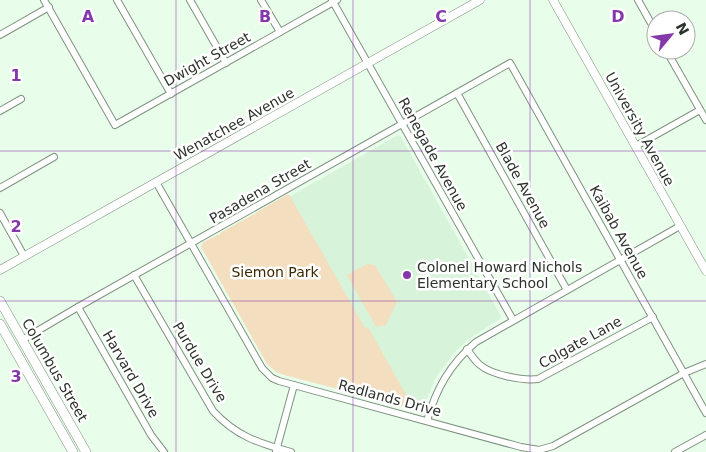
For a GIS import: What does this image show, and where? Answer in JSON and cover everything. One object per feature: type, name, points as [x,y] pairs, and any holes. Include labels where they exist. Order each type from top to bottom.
[{"type":"main road","name":"Columbus Street","points":[[0,301],[86,452]]},
{"type":"main road","name":"Columbus Street","points":[[0,324],[73,452]]},
{"type":"street","points":[[0,35],[48,7],[44,0]]},
{"type":"street","points":[[117,0],[171,94]]},
{"type":"street","points":[[190,0],[226,63]]},
{"type":"street","points":[[261,0],[280,32]]},
{"type":"street","name":"Wenatchee Avenue","points":[[0,270],[480,0]]},
{"type":"street","name":"University Avenue","points":[[553,0],[706,271]]},
{"type":"street","points":[[638,0],[646,14]]},
{"type":"street","name":"Dwight Street","points":[[48,7],[115,125],[334,1]]},
{"type":"street","name":"Renegade Avenue","points":[[334,1],[513,320]]},
{"type":"street","points":[[672,60],[706,120]]},
{"type":"street","name":"Pasadena Street","points":[[22,340],[510,64]]},
{"type":"street","name":"Kaibab Avenue","points":[[510,64],[706,413]]},
{"type":"street","name":"Blade Avenue","points":[[457,94],[568,290]]},
{"type":"street","points":[[0,111],[21,100]]},
{"type":"street","points":[[636,146],[700,110]]},
{"type":"street","points":[[0,188],[54,157]]},
{"type":"street","name":"Redlands Drive","points":[[156,182],[262,368],[272,378],[521,449],[539,450],[553,446],[684,373],[706,364]]},
{"type":"street","points":[[0,214],[24,256]]},
{"type":"street","points":[[427,421],[431,404],[441,382],[454,363],[467,349],[487,334],[680,226]]},
{"type":"street","name":"Purdue Drive","points":[[134,276],[213,411],[241,435],[276,450],[291,452]]},
{"type":"street","name":"Harvard Drive","points":[[78,307],[151,434],[164,452]]},
{"type":"street","name":"Colgate Lane","points":[[467,349],[475,361],[488,370],[523,380],[538,379],[652,317]]},
{"type":"street","points":[[276,450],[294,385]]},
{"type":"street","points":[[675,452],[706,435]]},
{"type":"shaded area","name":"Colonel Howard Nichols Elementary School","points":[[398,135],[401,137],[501,316],[500,319],[470,338],[453,354],[435,379],[423,409],[418,411],[411,410],[204,245]]},
{"type":"green space","name":"Siemon Park","points":[[288,194],[365,328],[368,327],[414,409],[284,375],[276,372],[267,364],[201,247],[202,243],[219,234],[220,236],[220,233],[254,214],[256,215],[255,213]]},
{"type":"green space","points":[[367,264],[375,265],[397,302],[386,325],[376,327],[347,275]]},
{"type":"place","name":"Colonel Howard Nichols Elementary School","points":[[407,275]]}]
